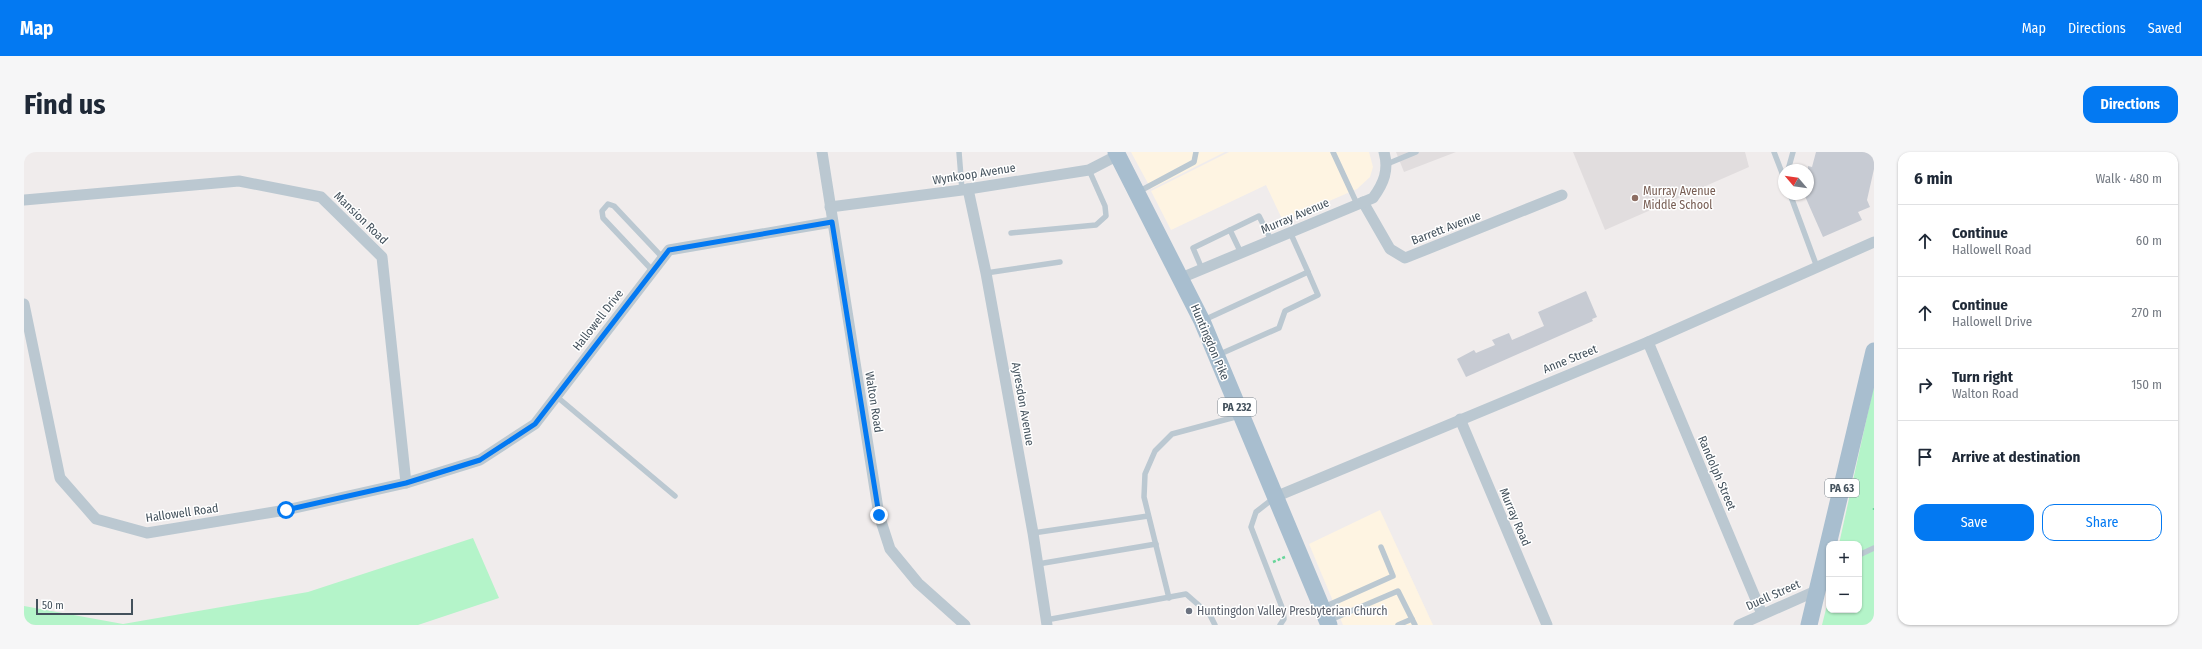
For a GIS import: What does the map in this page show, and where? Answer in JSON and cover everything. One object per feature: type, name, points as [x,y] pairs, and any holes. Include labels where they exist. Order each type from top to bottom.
[{"type":"main road","name":"Huntingdon Pike","points":[[1120,153],[1202,321],[1274,497],[1326,618]]},
{"type":"main road","name":"PA 63","points":[[1832,541],[1874,351]]},
{"type":"main road","name":"PA 63","points":[[1809,625],[1818,590],[1826,569]]},
{"type":"street","name":"Walton Road","points":[[822,152],[879,515],[890,549],[918,583],[965,625]]},
{"type":"street","name":"Murray Avenue","points":[[1181,278],[1373,198],[1383,184],[1387,164],[1384,152]]},
{"type":"street","name":"Wynkoop Avenue","points":[[830,207],[965,189],[1089,170],[1120,153]]},
{"type":"street","name":"Mansion Road","points":[[24,200],[239,181],[321,197],[382,257],[406,483]]},
{"type":"street","name":"Ayresdon Avenue","points":[[965,189],[986,273],[1033,532],[1046,622]]},
{"type":"street","name":"Barrett Avenue","points":[[1360,203],[1390,249],[1405,258],[1562,196]]},
{"type":"street","name":"Hallowell Drive","points":[[406,483],[480,460],[535,424],[669,250],[832,222]]},
{"type":"street","name":"Anne Street","points":[[1274,497],[1648,342],[1874,242]]},
{"type":"street","name":"Hallowell Road","points":[[24,304],[60,478],[96,518],[147,533],[286,510],[406,483]]},
{"type":"street","name":"Randolph Street","points":[[1648,342],[1762,614]]},
{"type":"street","name":"Murray Road","points":[[1460,419],[1547,625]]},
{"type":"street","name":"Duell Street","points":[[1739,625],[1818,590]]},
{"type":"lane","points":[[959,152],[965,189]]},
{"type":"lane","points":[[1138,192],[1194,162],[1196,152]]},
{"type":"lane","points":[[1333,152],[1360,203]]},
{"type":"lane","points":[[1387,164],[1416,152]]},
{"type":"lane","points":[[1774,152],[1779,164]]},
{"type":"lane","points":[[1790,164],[1793,152]]},
{"type":"lane","points":[[1011,233],[1096,225],[1106,216],[1106,206],[1089,170]]},
{"type":"lane","points":[[1792,200],[1817,267]]},
{"type":"lane","points":[[653,271],[603,218],[602,211],[608,204],[614,206],[663,258]]},
{"type":"lane","points":[[1202,269],[1194,248],[1259,216],[1270,240]]},
{"type":"lane","points":[[1230,230],[1241,252]]},
{"type":"lane","points":[[1216,356],[1279,328],[1285,311],[1318,295],[1290,232]]},
{"type":"lane","points":[[986,273],[1060,262]]},
{"type":"lane","points":[[1202,321],[1308,272]]},
{"type":"lane","points":[[556,396],[675,496]]},
{"type":"lane","points":[[1169,598],[1144,498],[1145,474],[1155,451],[1172,434],[1241,415]]},
{"type":"lane","points":[[1274,497],[1256,512],[1251,527],[1283,610],[1284,620],[1280,625]]},
{"type":"lane","points":[[1033,532],[1148,516]]},
{"type":"lane","points":[[1038,564],[1156,544]]},
{"type":"lane","points":[[1326,618],[1393,576],[1381,547]]},
{"type":"lane","points":[[1862,554],[1874,548]]},
{"type":"lane","points":[[1326,618],[1398,591],[1415,625]]},
{"type":"lane","points":[[1046,622],[1186,594],[1210,615],[1215,625]]},
{"type":"lane","points":[[1398,625],[1412,619]]},
{"type":"shaded area","points":[[1131,152],[1225,152],[1151,189]]},
{"type":"shaded area","points":[[1229,152],[1369,152],[1373,167],[1370,177],[1357,189],[1283,221],[1266,185],[1171,230],[1151,191]]},
{"type":"shaded area","points":[[1396,152],[1456,152],[1404,172]]},
{"type":"shaded area","name":"Murray Avenue Middle School","points":[[1573,152],[1745,152],[1749,167],[1605,230]]},
{"type":"shaded area","points":[[1380,510],[1433,625],[1343,625],[1309,544]]},
{"type":"green space","points":[[1874,385],[1874,625],[1822,625],[1826,609],[1826,613],[1862,613],[1862,541],[1840,541]]},
{"type":"green space","points":[[473,538],[499,598],[418,625],[24,625],[24,606],[123,624],[308,592]]},
{"type":"building","points":[[1816,152],[1874,152],[1874,169],[1867,200],[1870,207],[1858,212],[1862,220],[1823,237],[1807,200],[1814,200],[1813,164]]},
{"type":"building","points":[[1586,291],[1597,317],[1592,319],[1593,321],[1466,377],[1457,359],[1474,350],[1476,353],[1495,345],[1492,340],[1509,333],[1512,340],[1544,326],[1538,312]]},
{"type":"place","name":"Murray Avenue Middle School","points":[[1635,198]]},
{"type":"place","name":"Huntingdon Valley Presbyterian Church","points":[[1189,611]]},
{"type":"route","points":[[286,510],[406,483],[480,460],[535,424],[669,250],[832,222],[879,515]]}]
